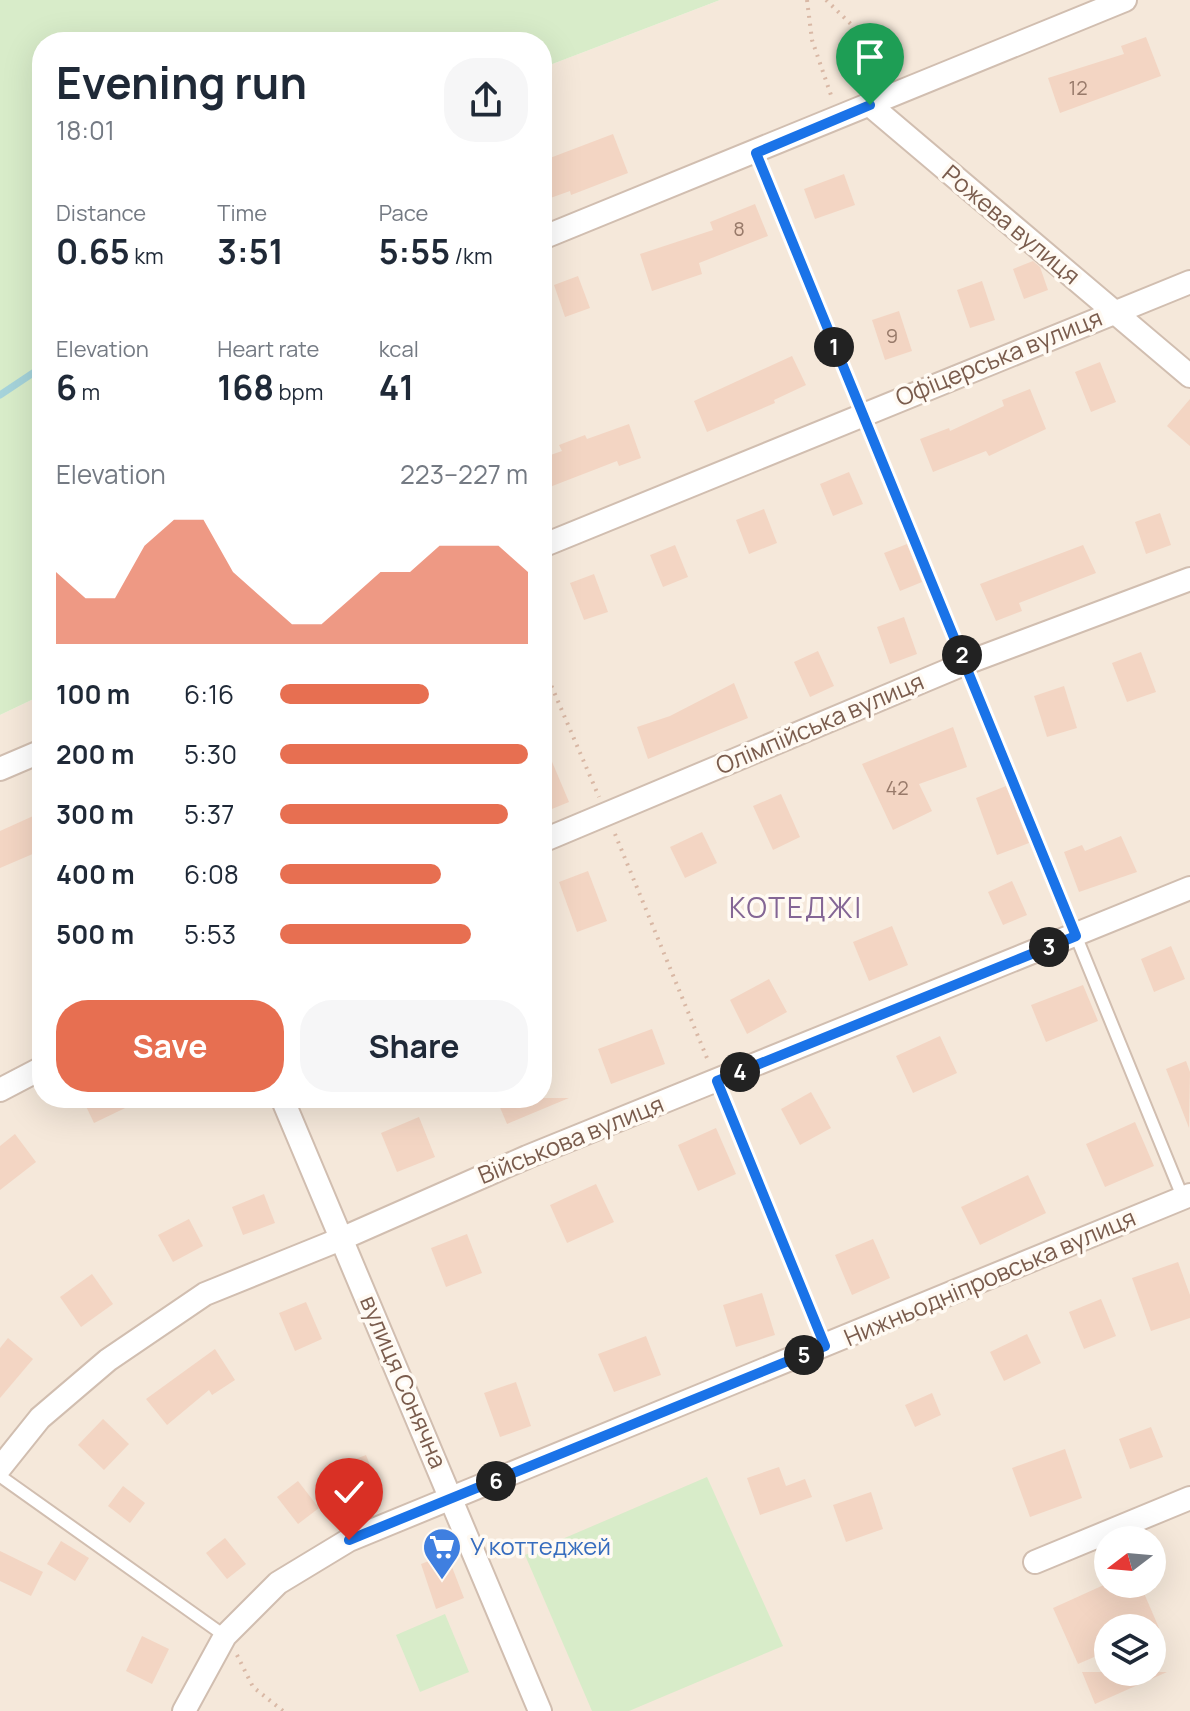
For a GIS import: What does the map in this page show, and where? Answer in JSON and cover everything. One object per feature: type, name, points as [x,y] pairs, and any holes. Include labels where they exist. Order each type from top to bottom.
[{"type":"street","points":[[552,234],[1125,0]]},
{"type":"street","name":"Рожева вулиця","points":[[870,105],[1190,376]]},
{"type":"street","name":"Офіцерська вулиця","points":[[552,542],[861,413],[1190,282]]},
{"type":"street","name":"Олімпійська вулиця","points":[[552,837],[966,663],[1190,579]]},
{"type":"street","points":[[0,769],[32,755]]},
{"type":"street","name":"Військова вулиця","points":[[0,1468],[40,1418],[108,1360],[205,1294],[341,1239],[527,1157],[1190,888]]},
{"type":"street","points":[[0,1090],[32,1073]]},
{"type":"street","name":"вулиця Сонячна","points":[[286,1108],[540,1711]]},
{"type":"street","name":"Нижньодніпровська вулиця","points":[[184,1711],[225,1636],[278,1583],[349,1540],[1186,1196]]},
{"type":"street","points":[[1035,1562],[1190,1498]]},
{"type":"lane","points":[[756,153],[1076,936],[1186,1196]]},
{"type":"lane","points":[[0,1476],[225,1636]]},
{"type":"path","points":[[807,0],[812,40],[837,118]]},
{"type":"path","points":[[826,0],[856,29],[870,105]]},
{"type":"path","points":[[552,687],[825,1346]]},
{"type":"path","points":[[225,1636],[253,1687],[283,1711]]},
{"type":"shaded area","points":[[720,0],[1190,0],[1190,1711],[0,1711],[0,715],[32,700],[32,1108],[552,1108],[552,64]]},
{"type":"green space","points":[[0,0],[720,0],[552,64],[552,32],[32,32],[32,700],[0,715]]},
{"type":"green space","points":[[707,1477],[783,1646],[629,1711],[592,1711],[525,1555]]},
{"type":"green space","points":[[445,1614],[469,1672],[420,1692],[396,1635]]},
{"type":"building","points":[[1146,37],[1161,76],[1060,113],[1048,78],[1124,54],[1121,46]]},
{"type":"building","points":[[613,134],[628,173],[571,195],[570,191],[552,197],[552,157]]},
{"type":"building","points":[[844,174],[855,205],[815,219],[804,189]]},
{"type":"building","points":[[755,204],[768,236],[699,263],[702,274],[652,291],[640,254],[713,230],[710,222]]},
{"type":"building","points":[[1033,261],[1040,267],[1048,290],[1024,299],[1013,269]]},
{"type":"building","points":[[578,276],[590,308],[565,317],[554,285]]},
{"type":"building","points":[[982,281],[995,320],[970,328],[957,290]]},
{"type":"building","points":[[899,311],[912,351],[885,360],[872,320]]},
{"type":"building","points":[[792,356],[806,385],[774,400],[775,403],[707,432],[694,401]]},
{"type":"building","points":[[1100,362],[1116,402],[1091,412],[1075,372]]},
{"type":"building","points":[[1030,389],[1046,429],[989,456],[986,451],[933,472],[920,439],[949,428],[950,431],[1004,406],[1002,400]]},
{"type":"building","points":[[1190,399],[1190,446],[1167,426]]},
{"type":"building","points":[[629,424],[641,458],[619,466],[617,461],[552,486],[552,454],[562,451],[559,445],[585,435],[587,439]]},
{"type":"building","points":[[849,472],[863,504],[833,516],[820,484]]},
{"type":"building","points":[[764,509],[777,543],[749,554],[736,520]]},
{"type":"building","points":[[1160,513],[1171,545],[1146,554],[1135,522]]},
{"type":"building","points":[[907,544],[922,582],[900,591],[884,553]]},
{"type":"building","points":[[675,545],[688,577],[663,587],[650,555]]},
{"type":"building","points":[[1083,545],[1096,573],[1019,603],[1022,611],[996,621],[980,584]]},
{"type":"building","points":[[594,574],[608,612],[584,620],[570,583]]},
{"type":"building","points":[[904,617],[917,654],[890,664],[877,627]]},
{"type":"building","points":[[818,651],[834,686],[810,697],[794,662]]},
{"type":"building","points":[[1141,652],[1156,692],[1127,702],[1112,663]]},
{"type":"building","points":[[734,683],[748,718],[648,759],[637,727],[670,716]]},
{"type":"building","points":[[1064,686],[1077,728],[1047,737],[1034,696]]},
{"type":"building","points":[[953,727],[967,767],[919,784],[932,811],[893,830],[862,764]]},
{"type":"building","points":[[552,762],[569,802],[552,809]]},
{"type":"building","points":[[1006,786],[1029,843],[997,855],[976,798]]},
{"type":"building","points":[[781,794],[800,837],[773,850],[753,806]]},
{"type":"building","points":[[32,817],[32,854],[0,868],[0,831]]},
{"type":"building","points":[[702,832],[717,863],[685,878],[670,847]]},
{"type":"building","points":[[1121,836],[1137,872],[1079,892],[1064,852],[1082,845],[1085,851]]},
{"type":"building","points":[[588,871],[607,921],[577,932],[559,882]]},
{"type":"building","points":[[1012,881],[1027,915],[1003,925],[988,892]]},
{"type":"building","points":[[892,926],[908,965],[869,981],[853,942]]},
{"type":"building","points":[[1171,946],[1185,979],[1154,992],[1141,959]]},
{"type":"building","points":[[769,979],[787,1012],[747,1034],[730,1000]]},
{"type":"building","points":[[1083,985],[1098,1021],[1046,1042],[1031,1005]]},
{"type":"building","points":[[652,1029],[665,1064],[611,1084],[598,1049]]},
{"type":"building","points":[[940,1036],[957,1073],[913,1093],[896,1056]]},
{"type":"building","points":[[1186,1061],[1190,1072],[1189,1128],[1166,1069]]},
{"type":"building","points":[[811,1092],[831,1128],[800,1145],[781,1109]]},
{"type":"building","points":[[552,1098],[569,1098],[552,1105]]},
{"type":"building","points":[[87,1108],[125,1108],[94,1123]]},
{"type":"building","points":[[500,1108],[545,1108],[507,1124]]},
{"type":"building","points":[[419,1117],[435,1157],[397,1172],[381,1133]]},
{"type":"building","points":[[1135,1122],[1154,1166],[1105,1187],[1086,1144]]},
{"type":"building","points":[[716,1128],[736,1174],[698,1191],[678,1145]]},
{"type":"building","points":[[15,1134],[36,1162],[0,1190],[0,1146]]},
{"type":"building","points":[[1028,1175],[1046,1213],[980,1245],[961,1207]]},
{"type":"building","points":[[596,1184],[614,1222],[567,1243],[550,1205]]},
{"type":"building","points":[[264,1194],[275,1223],[243,1235],[232,1207]]},
{"type":"building","points":[[189,1219],[203,1246],[173,1262],[158,1235]]},
{"type":"building","points":[[467,1234],[482,1273],[446,1287],[431,1248]]},
{"type":"building","points":[[873,1239],[890,1278],[852,1295],[835,1255]]},
{"type":"building","points":[[1178,1262],[1190,1295],[1190,1318],[1151,1331],[1132,1278]]},
{"type":"building","points":[[92,1274],[113,1304],[81,1327],[60,1297]]},
{"type":"building","points":[[762,1293],[775,1335],[736,1347],[723,1305]]},
{"type":"building","points":[[1101,1299],[1116,1336],[1084,1349],[1069,1312]]},
{"type":"building","points":[[306,1302],[322,1339],[295,1351],[279,1313]]},
{"type":"building","points":[[1027,1334],[1041,1363],[1004,1381],[990,1352]]},
{"type":"building","points":[[646,1336],[661,1375],[614,1392],[598,1354]]},
{"type":"building","points":[[8,1338],[33,1359],[0,1398],[0,1348]]},
{"type":"building","points":[[215,1349],[235,1380],[212,1395],[209,1390],[167,1425],[146,1399]]},
{"type":"building","points":[[516,1382],[531,1426],[500,1437],[484,1393]]},
{"type":"building","points":[[932,1393],[941,1415],[915,1427],[905,1405]]},
{"type":"building","points":[[103,1419],[129,1444],[104,1470],[78,1445]]},
{"type":"building","points":[[1151,1427],[1163,1457],[1130,1469],[1119,1439]]},
{"type":"building","points":[[1065,1449],[1082,1498],[1030,1517],[1012,1468]]},
{"type":"building","points":[[366,1455],[378,1485],[354,1494],[342,1464]]},
{"type":"building","points":[[779,1467],[786,1486],[805,1479],[812,1497],[760,1515],[747,1478]]},
{"type":"building","points":[[298,1481],[319,1508],[298,1524],[277,1497]]},
{"type":"building","points":[[123,1486],[145,1503],[130,1523],[108,1506]]},
{"type":"building","points":[[871,1492],[883,1529],[846,1542],[833,1505]]},
{"type":"building","points":[[225,1538],[246,1564],[227,1579],[206,1553]]},
{"type":"building","points":[[61,1541],[89,1558],[75,1581],[47,1564]]},
{"type":"building","points":[[0,1551],[43,1572],[31,1596],[0,1581]]},
{"type":"building","name":"У коттеджей","points":[[447,1554],[464,1598],[436,1609],[421,1564]]},
{"type":"building","points":[[1094,1589],[1094,1598],[1146,1598],[1153,1614],[1094,1614],[1094,1657],[1078,1664],[1053,1608]]},
{"type":"building","points":[[142,1636],[169,1649],[152,1684],[126,1671]]},
{"type":"building","points":[[1082,1672],[1094,1672],[1094,1686],[1136,1686],[1095,1704]]},
{"type":"waterway","points":[[0,395],[32,374]]},
{"type":"place","name":"У коттеджей","points":[[442,1581]]},
{"type":"district","name":"КОТЕДЖІ","points":[[796,908]]},
{"type":"route","points":[[349,1540],[825,1346],[717,1081],[1076,936],[756,153],[870,105]]}]
